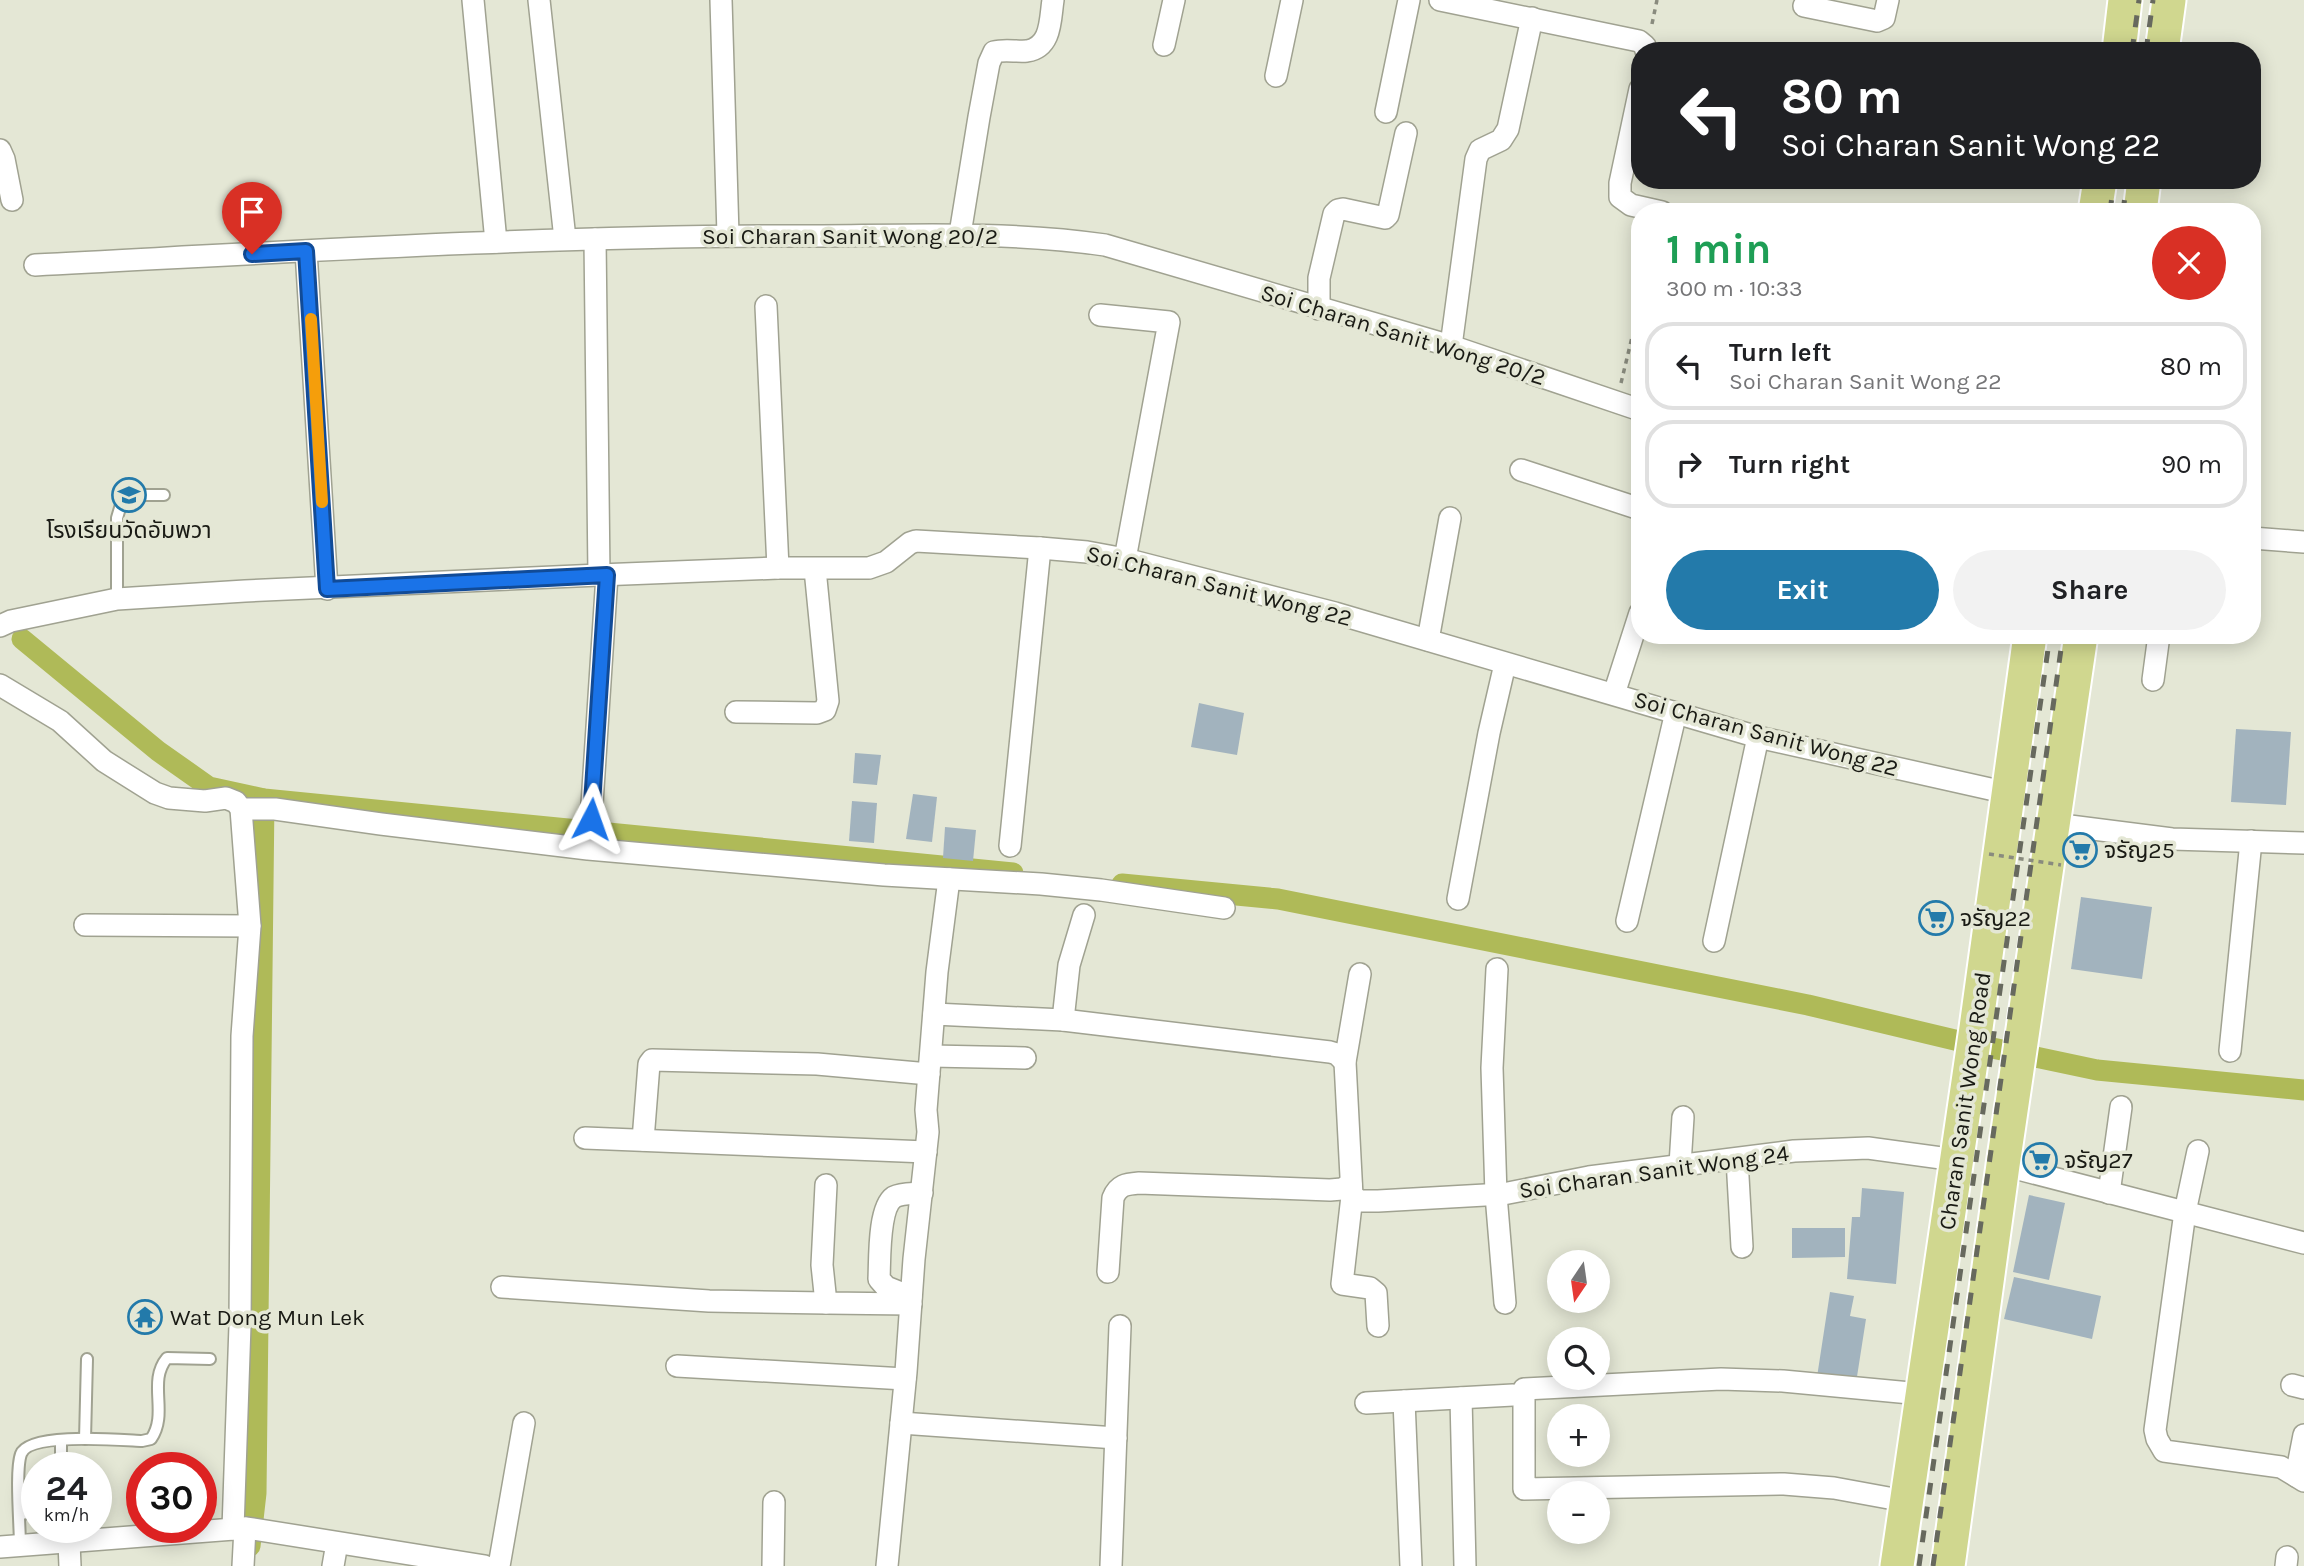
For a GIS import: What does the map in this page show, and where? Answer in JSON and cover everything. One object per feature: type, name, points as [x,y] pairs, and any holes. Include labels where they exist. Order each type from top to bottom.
[{"type":"main road","points":[[2163,42],[2169,0]]},
{"type":"main road","points":[[2119,42],[2120,1]]},
{"type":"main road","name":"Charan Sanit Wong Road","points":[[1897,1566],[1974,1044],[2029,644]]},
{"type":"main road","name":"Charan Sanit Wong Road","points":[[1948,1566],[2003,1166],[2080,644]]},
{"type":"street","points":[[473,0],[496,242]]},
{"type":"street","points":[[539,0],[565,239]]},
{"type":"street","points":[[721,0],[728,235]]},
{"type":"street","points":[[960,234],[979,117],[993,52],[1028,51],[1040,47],[1048,37],[1053,0]]},
{"type":"street","points":[[1164,45],[1174,0]]},
{"type":"street","points":[[1276,76],[1292,0]]},
{"type":"street","points":[[1386,112],[1409,0]]},
{"type":"street","points":[[1440,0],[1640,42]]},
{"type":"street","points":[[1804,6],[1877,21],[1884,18],[1888,0]]},
{"type":"street","points":[[1451,346],[1476,159],[1480,150],[1501,140],[1508,128],[1532,18]]},
{"type":"street","points":[[1631,131],[1620,183],[1620,197],[1631,205]]},
{"type":"street","points":[[1319,309],[1319,278],[1334,214],[1343,209],[1385,218],[1406,133]]},
{"type":"street","points":[[0,150],[12,200]]},
{"type":"street","name":"Soi Charan Sanit Wong 20/2","points":[[35,265],[565,239],[728,235],[960,234],[1072,240],[1105,245],[1451,346],[1631,407]]},
{"type":"street","points":[[591,819],[603,575],[595,239]]},
{"type":"street","points":[[306,251],[327,589]]},
{"type":"street","points":[[766,306],[778,568]]},
{"type":"street","points":[[1100,315],[1170,323],[1125,559]]},
{"type":"street","points":[[1521,470],[1631,506]]},
{"type":"street","points":[[1428,640],[1450,518]]},
{"type":"street","points":[[2261,539],[2304,542]]},
{"type":"street","name":"Soi Charan Sanit Wong 22","points":[[0,626],[11,621],[117,599],[603,575],[778,568],[869,568],[886,562],[916,541],[1040,548],[1125,559],[1238,587],[1758,737],[2008,793]]},
{"type":"street","points":[[1010,846],[1040,548]]},
{"type":"street","points":[[736,712],[817,713],[825,710],[828,701],[815,569]]},
{"type":"street","points":[[1614,694],[1631,640]]},
{"type":"street","points":[[2153,680],[2158,644]]},
{"type":"street","points":[[1458,899],[1489,733],[1505,664]]},
{"type":"street","points":[[0,685],[60,721],[104,761],[155,793],[169,798],[226,798],[246,809],[275,809],[588,849],[1089,888],[1224,908]]},
{"type":"street","points":[[1627,921],[1676,712]]},
{"type":"street","points":[[1714,941],[1758,737]]},
{"type":"street","points":[[243,1566],[246,1529],[240,1325],[242,1035],[250,926],[246,809]]},
{"type":"street","points":[[2054,824],[2172,839],[2304,843]]},
{"type":"street","points":[[2230,1051],[2250,841]]},
{"type":"street","points":[[887,1566],[926,1152],[934,1014],[949,879]]},
{"type":"street","points":[[1063,1020],[1069,965],[1084,915]]},
{"type":"street","points":[[85,925],[250,926]]},
{"type":"street","points":[[1497,969],[1492,1068],[1496,1195],[1505,1303]]},
{"type":"street","points":[[1360,974],[1345,1062],[1351,1190],[1342,1284],[1370,1288],[1376,1293],[1378,1325]]},
{"type":"street","points":[[934,1014],[1063,1020],[1329,1052],[1338,1054],[1345,1062]]},
{"type":"street","points":[[643,1140],[649,1064],[652,1059],[930,1065],[1025,1058]]},
{"type":"street","points":[[2109,1193],[2121,1107]]},
{"type":"street","points":[[1680,1165],[1683,1117]]},
{"type":"street","points":[[585,1138],[926,1152]]},
{"type":"street","name":"Soi Charan Sanit Wong 24","points":[[1108,1272],[1113,1198],[1122,1185],[1139,1182],[1342,1189],[1351,1190],[1360,1201],[1378,1201],[1496,1195],[1589,1178],[1794,1151],[1868,1148],[1956,1160]]},
{"type":"street","points":[[2198,1151],[2185,1212],[2155,1430],[2157,1439],[2164,1451],[2281,1467],[2300,1479],[2304,1435]]},
{"type":"street","points":[[1737,1159],[1742,1247]]},
{"type":"street","points":[[2003,1166],[2304,1243]]},
{"type":"street","points":[[826,1185],[822,1265],[826,1303]]},
{"type":"street","points":[[911,1301],[886,1287],[879,1279],[882,1224],[891,1199],[899,1195],[922,1193]]},
{"type":"street","points":[[502,1287],[709,1301],[911,1301]]},
{"type":"street","points":[[1111,1566],[1120,1326]]},
{"type":"street","points":[[677,1366],[905,1379]]},
{"type":"street","points":[[1905,1501],[1835,1488],[1784,1483],[1524,1489],[1524,1389],[1721,1379],[1783,1381],[1921,1394]]},
{"type":"street","points":[[1366,1403],[1513,1395]]},
{"type":"street","points":[[1461,1398],[1465,1566]]},
{"type":"street","points":[[1404,1401],[1411,1566]]},
{"type":"street","points":[[499,1566],[524,1423]]},
{"type":"street","points":[[901,1423],[1116,1438]]},
{"type":"street","points":[[773,1566],[774,1502]]},
{"type":"street","points":[[112,1539],[246,1529],[337,1543],[408,1560],[485,1566]]},
{"type":"street","points":[[10,1547],[57,1543]]},
{"type":"street","points":[[69,1543],[70,1566]]},
{"type":"street","points":[[333,1566],[337,1543]]},
{"type":"lane","points":[[117,599],[117,518],[122,501],[134,495],[164,495]]},
{"type":"lane","points":[[10,1547],[20,1514],[19,1464],[22,1450],[26,1446],[61,1440],[142,1441],[151,1438],[159,1421],[160,1367],[167,1358],[211,1359]]},
{"type":"lane","points":[[85,1439],[87,1359]]},
{"type":"lane","points":[[61,1440],[61,1452]]},
{"type":"path","points":[[1616,402],[1631,341]]},
{"type":"path","points":[[1989,854],[2061,865]]},
{"type":"building","points":[[1199,703],[1244,713],[1237,755],[1191,747]]},
{"type":"building","points":[[2236,729],[2291,732],[2286,805],[2231,802]]},
{"type":"building","points":[[855,753],[881,755],[877,785],[853,783]]},
{"type":"building","points":[[913,794],[937,797],[932,842],[906,839]]},
{"type":"building","points":[[852,801],[877,803],[874,843],[849,841]]},
{"type":"building","points":[[945,827],[976,830],[973,861],[943,858]]},
{"type":"building","points":[[2081,897],[2152,907],[2142,979],[2071,969]]},
{"type":"building","points":[[1862,1188],[1904,1192],[1896,1284],[1847,1279],[1852,1217],[1860,1217]]},
{"type":"building","points":[[2029,1195],[2065,1203],[2049,1280],[2013,1272]]},
{"type":"building","points":[[1792,1228],[1845,1228],[1845,1257],[1792,1258]]},
{"type":"building","points":[[2014,1277],[2101,1296],[2092,1339],[2004,1319]]},
{"type":"building","points":[[1830,1292],[1854,1296],[1850,1316],[1866,1319],[1856,1383],[1817,1377]]},
{"type":"waterway","points":[[22,639],[158,751],[209,787],[264,799],[1013,873]]},
{"type":"waterway","points":[[250,1546],[256,1493],[264,799]]},
{"type":"waterway","points":[[1122,884],[1278,899],[1808,1005],[2097,1070],[2304,1090]]},
{"type":"railway","points":[[2133,42],[2139,0]]},
{"type":"railway","points":[[2147,42],[2153,0]]},
{"type":"railway","points":[[2111,203],[2113,189]]},
{"type":"railway","points":[[2124,203],[2126,189]]},
{"type":"railway","points":[[1919,1566],[2049,644]]},
{"type":"railway","points":[[1933,1566],[2062,644]]},
{"type":"slow traffic","points":[[311,319],[322,502]]},
{"type":"place","name":"โรงเรียนวัดอัมพวา","points":[[129,495]]},
{"type":"place","name":"จรัญ25","points":[[2080,850]]},
{"type":"place","name":"จรัญ22","points":[[1936,918]]},
{"type":"place","name":"จรัญ27","points":[[2040,1160]]},
{"type":"place","name":"Wat Dong Mun Lek","points":[[145,1317]]},
{"type":"route","points":[[252,254],[306,251],[327,589],[607,575],[591,819]]}]
